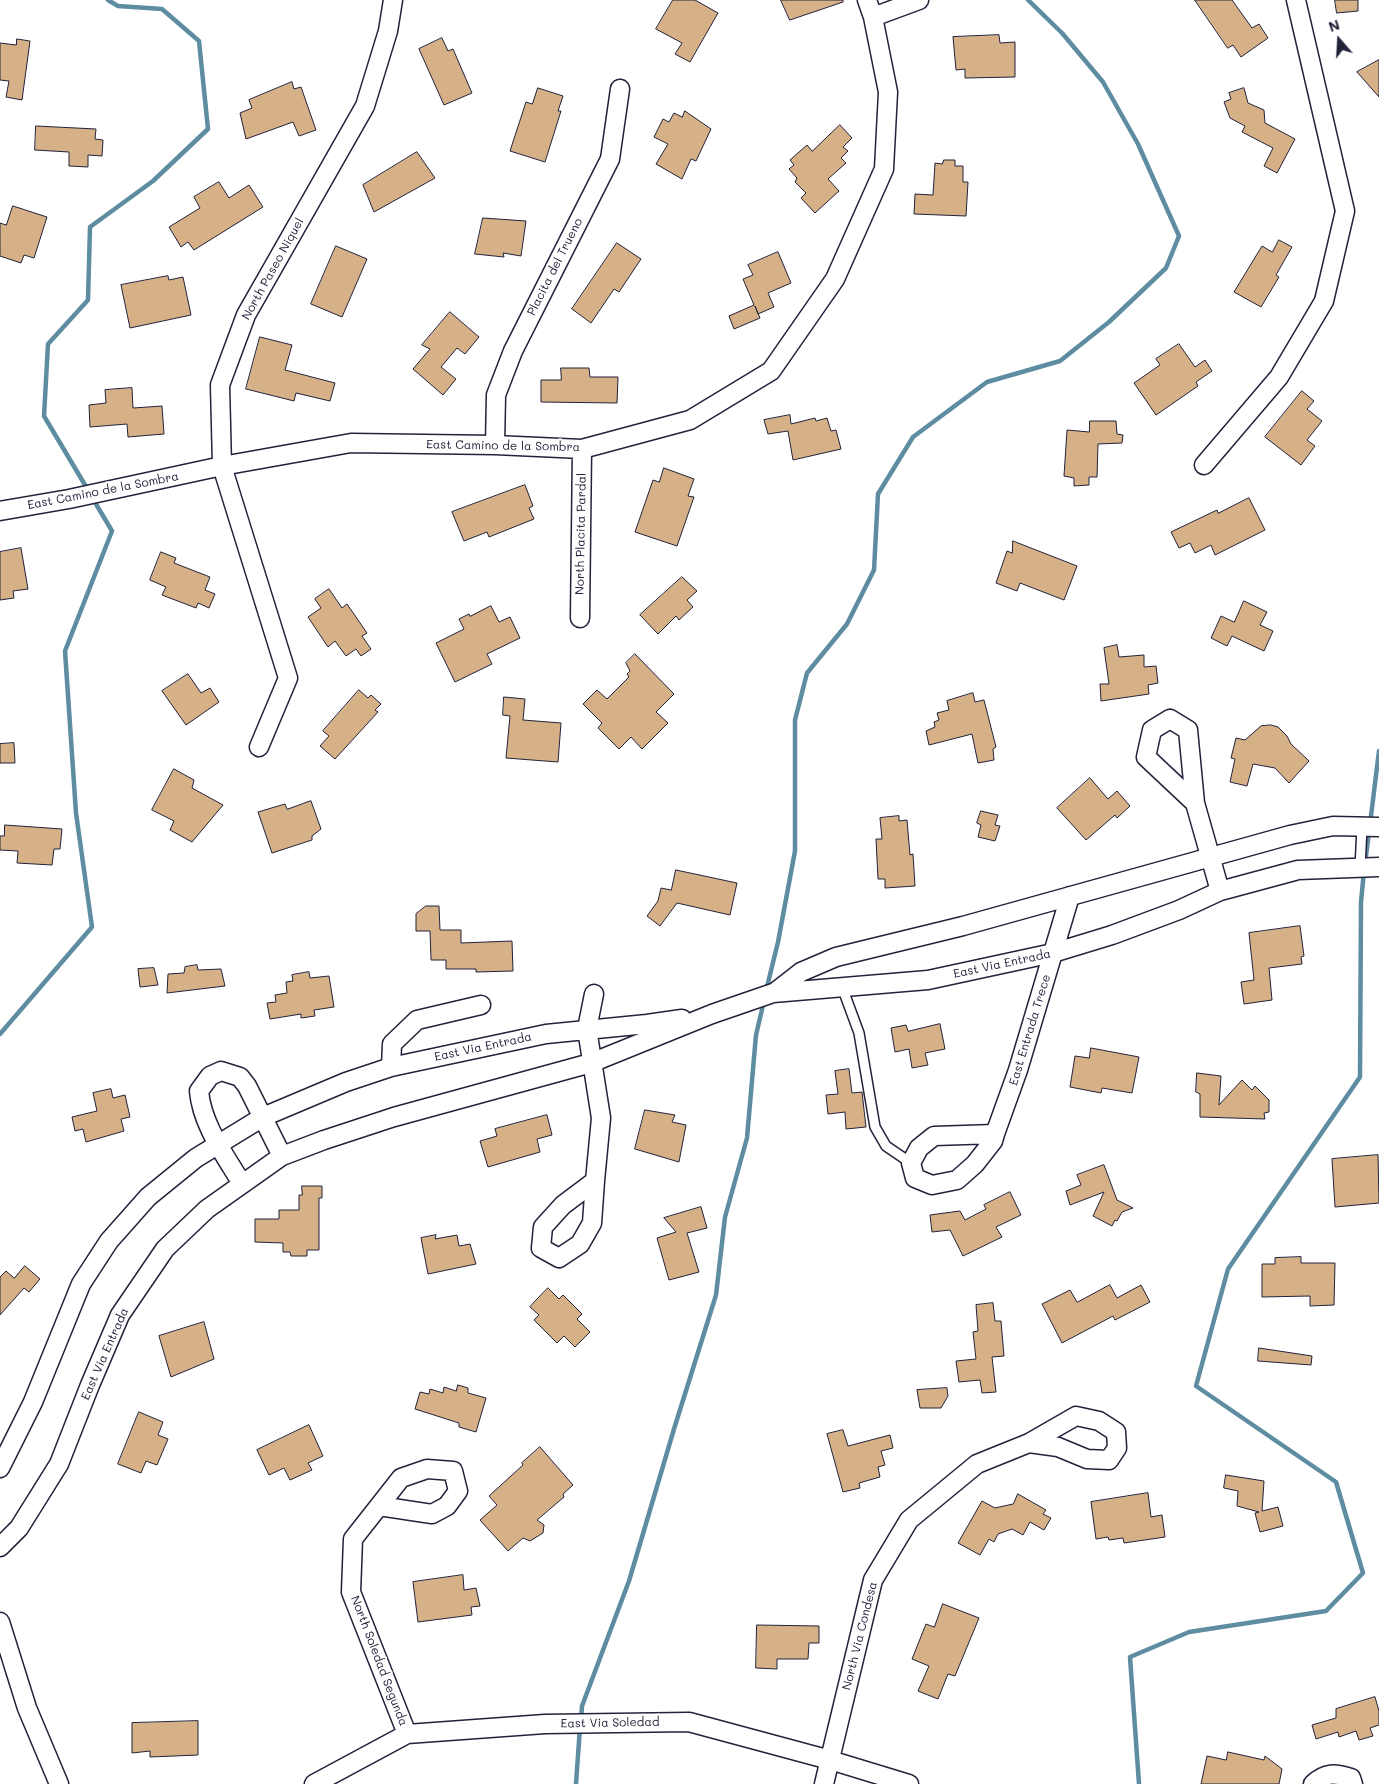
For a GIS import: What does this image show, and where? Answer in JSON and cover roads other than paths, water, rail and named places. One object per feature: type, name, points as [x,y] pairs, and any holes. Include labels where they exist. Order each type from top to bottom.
[{"type":"street","name":"North Paseo Niquel","points":[[260,747],[288,678],[222,466],[220,385],[246,315],[365,106],[388,31],[393,0]]},
{"type":"street","name":"East Camino de la Sombra","points":[[0,511],[69,499],[222,466],[351,443],[495,445],[582,449],[690,420],[771,371],[835,279],[884,169],[888,92],[873,17],[867,0]]},
{"type":"street","points":[[873,17],[919,0]]},
{"type":"street","points":[[1204,466],[1278,376],[1324,301],[1345,211],[1296,0]]},
{"type":"street","name":"Placita del Trueno","points":[[495,445],[496,395],[513,351],[610,159],[620,89]]},
{"type":"street","name":"North Placita Pardal","points":[[580,618],[582,449]]},
{"type":"street","points":[[1195,803],[1220,891]]},
{"type":"street","name":"East Via Entrada","points":[[774,994],[801,972],[836,957],[963,926],[1290,835],[1333,826],[1371,827]]},
{"type":"street","name":"East Via Entrada","points":[[0,1548],[19,1528],[59,1464],[120,1315],[165,1249],[206,1209],[282,1156],[394,1117],[591,1063],[712,1014],[774,994],[928,980],[1053,954],[1188,907],[1220,891],[1298,870],[1379,867]]},
{"type":"street","name":"East Entrada Trece","points":[[912,1163],[915,1178],[932,1185],[957,1180],[975,1164],[993,1141],[1018,1070],[1070,896]]},
{"type":"street","points":[[594,994],[587,1029],[601,1118],[595,1181]]},
{"type":"street","points":[[391,1067],[392,1044],[417,1020],[481,1005]]},
{"type":"street","name":"East Via Entrada","points":[[0,1468],[33,1402],[80,1284],[108,1241],[148,1197],[196,1158],[263,1116],[346,1082],[391,1067],[546,1034],[647,1024],[712,1014]]},
{"type":"street","points":[[242,1184],[218,1144],[200,1105],[199,1091],[210,1076],[221,1071],[240,1077],[263,1116],[282,1156]]},
{"type":"street","points":[[912,1163],[919,1148],[934,1136],[995,1134]]},
{"type":"street","name":"North Via Condesa","points":[[824,1784],[873,1580],[910,1520],[977,1464],[1030,1443]]},
{"type":"street","name":"North Soledad Segunda","points":[[378,1506],[353,1539],[351,1592],[407,1734]]},
{"type":"street","points":[[0,1622],[27,1708],[59,1784]]},
{"type":"street","name":"East Via Soledad","points":[[314,1784],[407,1734],[544,1724],[689,1722],[830,1760],[909,1784]]},
{"type":"street","points":[[1313,1784],[1321,1776],[1338,1774],[1351,1778],[1353,1784]]},
{"type":"lane","points":[[1360,868],[1371,827]]},
{"type":"lane","points":[[842,987],[859,1033],[876,1127],[886,1146],[912,1163]]},
{"type":"waterway","points":[[88,490],[44,416],[48,344],[88,300],[90,227],[153,181],[208,129],[199,41],[162,9],[118,6],[108,0]]},
{"type":"waterway","points":[[766,991],[778,942],[795,851],[795,720],[807,673],[847,624],[874,570],[878,494],[913,437],[987,382],[1060,361],[1109,322],[1166,268],[1179,236],[1138,144],[1103,82],[1062,33],[1028,0]]},
{"type":"waterway","points":[[0,1034],[92,927],[76,813],[65,651],[112,531],[93,499]]},
{"type":"waterway","points":[[1370,824],[1379,751]]},
{"type":"waterway","points":[[1365,864],[1369,832]]},
{"type":"waterway","points":[[1139,1784],[1130,1657],[1189,1632],[1326,1611],[1363,1573],[1336,1482],[1196,1386],[1228,1269],[1360,1077],[1361,902],[1364,871]]},
{"type":"waterway","points":[[581,1720],[582,1706],[629,1581],[716,1295],[725,1217],[747,1138],[756,1035],[764,1001]]},
{"type":"waterway","points":[[576,1784],[580,1727]]}]
